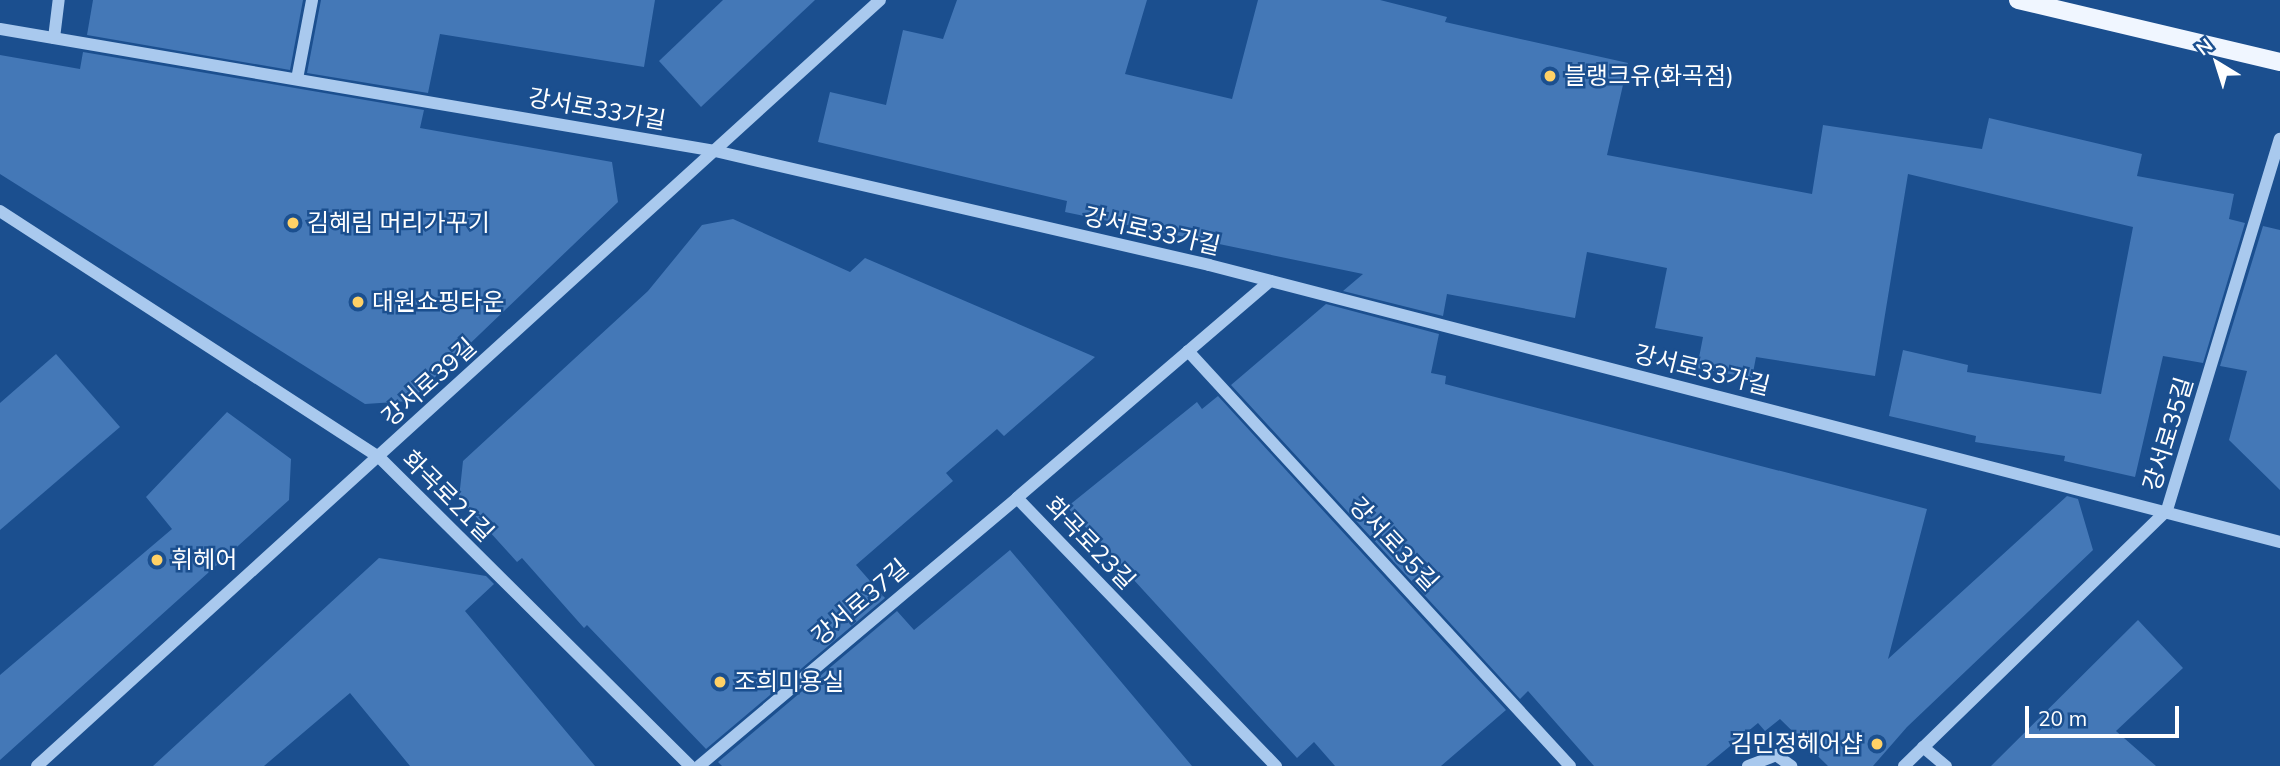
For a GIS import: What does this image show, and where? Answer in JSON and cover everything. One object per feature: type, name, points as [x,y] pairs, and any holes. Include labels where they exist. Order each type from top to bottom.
[{"type":"main road","points":[[2018,0],[2280,62]]},
{"type":"street","points":[[54,38],[59,0]]},
{"type":"street","points":[[297,79],[312,0]]},
{"type":"street","name":"강서로39길","points":[[37,766],[880,0]]},
{"type":"street","name":"강서로33가길","points":[[0,29],[715,151],[1270,281],[2167,510],[2280,542]]},
{"type":"street","name":"강서로35길","points":[[1904,766],[2167,510],[2280,139]]},
{"type":"street","name":"화곡로21길","points":[[0,211],[379,457],[690,766]]},
{"type":"street","name":"화곡로23길","points":[[1270,281],[1017,498],[1276,766]]},
{"type":"street","name":"강서로35길","points":[[1188,351],[1570,766]]},
{"type":"street","name":"강서로37길","points":[[699,766],[1017,498]]},
{"type":"street","points":[[1923,747],[1946,766]]},
{"type":"street","points":[[1748,766],[1776,755],[1791,766]]},
{"type":"building","points":[[93,0],[303,0],[290,70],[87,35]]},
{"type":"building","points":[[321,0],[655,0],[644,67],[440,34],[428,93],[307,73]]},
{"type":"building","points":[[723,0],[815,0],[701,107],[659,61]]},
{"type":"building","points":[[957,0],[1147,0],[1125,74],[1232,99],[1258,0],[1380,0],[1447,17],[1445,22],[1628,63],[1607,155],[1812,194],[1823,125],[1982,149],[1989,118],[2142,154],[2137,176],[2234,194],[2229,219],[2245,223],[2203,363],[2163,356],[2135,477],[2064,461],[2065,456],[1975,442],[1976,436],[1889,416],[1903,350],[1968,365],[1967,372],[2101,394],[2133,227],[1908,174],[1875,376],[1756,357],[1752,378],[1697,368],[1703,337],[1655,328],[1667,268],[1587,252],[1575,318],[1447,294],[1443,316],[1343,291],[1363,274],[1065,212],[1067,201],[818,142],[830,92],[886,105],[903,30],[943,39]]},
{"type":"building","name":"대원쇼핑타운","points":[[83,52],[424,110],[420,128],[612,162],[618,202],[410,401],[365,404],[0,174],[0,55],[80,69]]},
{"type":"building","points":[[733,219],[850,272],[865,258],[1095,357],[1004,436],[997,429],[946,473],[953,481],[856,565],[885,598],[706,749],[587,625],[584,628],[522,558],[517,562],[459,498],[463,461],[648,291],[702,225]]},
{"type":"building","points":[[2263,226],[2280,230],[2280,490],[2229,440],[2247,371],[2220,366]]},
{"type":"building","points":[[1326,304],[1439,334],[1431,373],[1446,376],[1445,384],[1927,509],[1888,659],[2067,496],[2078,499],[2093,550],[1907,727],[1873,766],[1828,766],[1780,719],[1765,731],[1758,723],[1706,766],[1594,766],[1528,691],[1520,699],[1231,385]]},
{"type":"building","points":[[56,354],[120,427],[0,530],[0,403]]},
{"type":"building","points":[[1218,396],[1506,710],[1441,766],[1335,766],[1314,742],[1297,758],[1067,507],[1197,402],[1202,409]]},
{"type":"building","points":[[227,412],[291,459],[289,500],[0,760],[0,675],[172,529],[146,497]]},
{"type":"building","points":[[1010,550],[1192,766],[722,766],[718,762],[897,611],[914,630]]},
{"type":"building","points":[[379,558],[486,576],[494,584],[465,611],[595,766],[410,766],[350,693],[264,766],[153,766]]},
{"type":"building","points":[[2138,620],[2183,668],[2116,731],[2156,766],[1991,766]]},
{"type":"place","name":"블랭크유(화곡점)","points":[[1550,76]]},
{"type":"place","name":"김혜림 머리가꾸기","points":[[293,223]]},
{"type":"place","name":"대원쇼핑타운","points":[[358,302]]},
{"type":"place","name":"휘헤어","points":[[157,560]]},
{"type":"place","name":"조희미용실","points":[[720,682]]},
{"type":"place","name":"김민정헤어샵","points":[[1877,744]]}]
